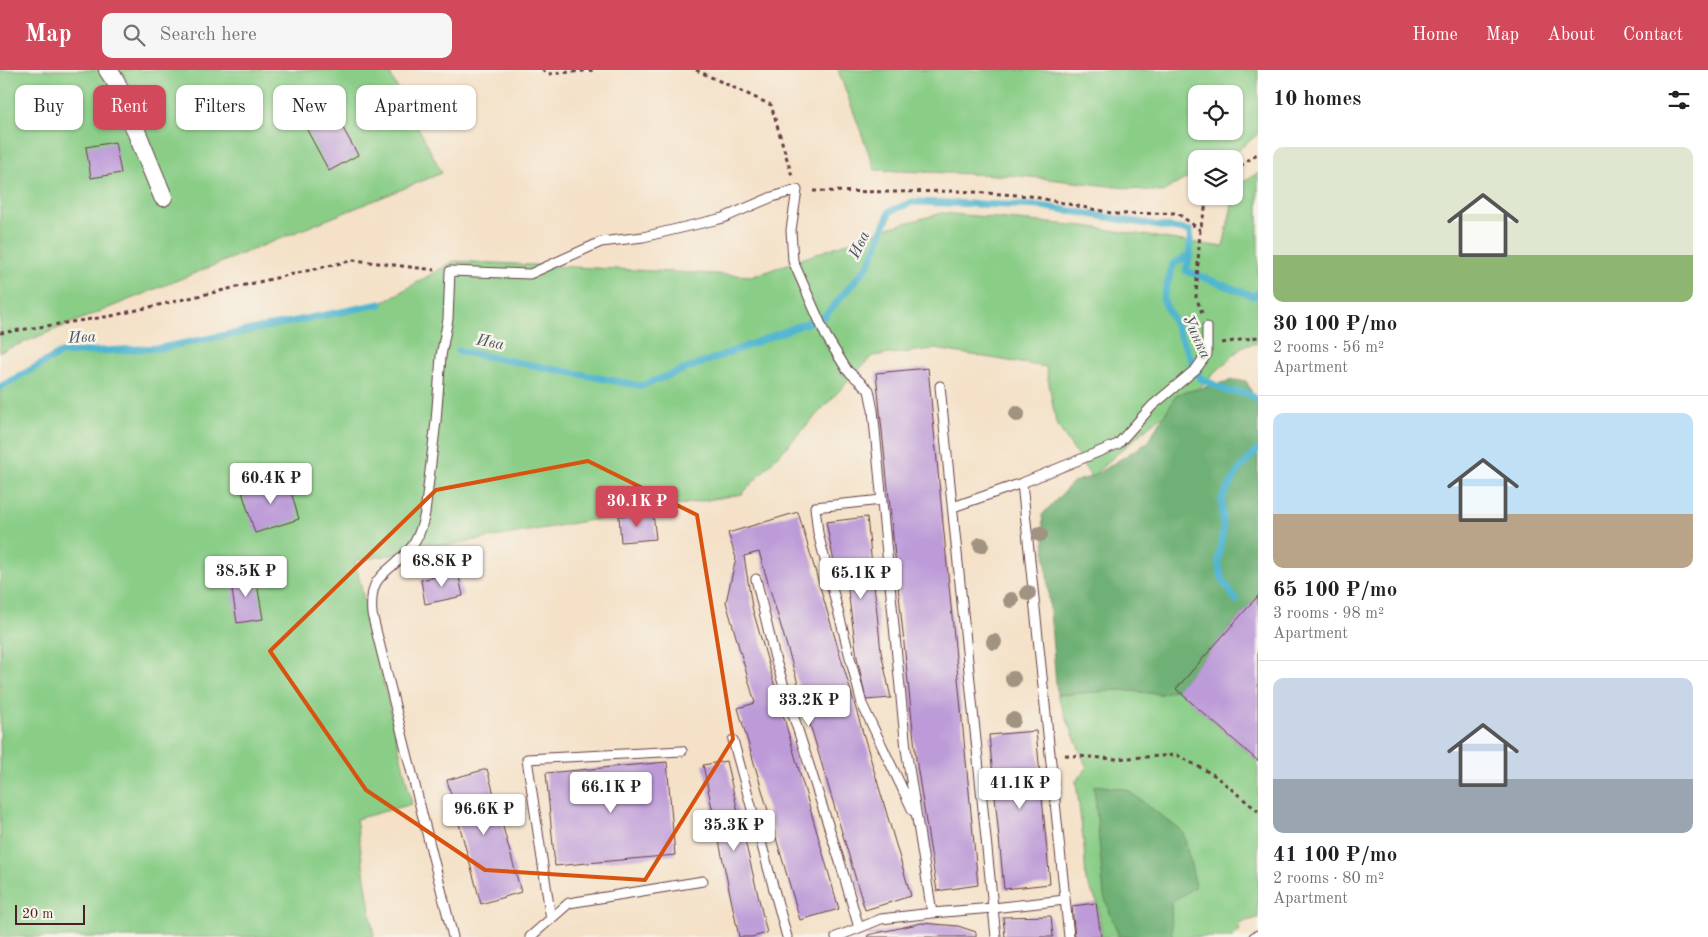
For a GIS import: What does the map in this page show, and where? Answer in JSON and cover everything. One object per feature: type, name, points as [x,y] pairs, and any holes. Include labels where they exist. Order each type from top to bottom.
[{"type":"street","points":[[108,70],[116,82],[163,197]]},
{"type":"lane","points":[[453,937],[372,614],[371,600],[372,590],[377,580],[409,550],[422,527],[428,498],[441,356],[448,319],[450,272],[530,274],[601,242],[643,237],[723,218],[772,197],[797,190],[791,230],[793,261],[826,336],[847,370],[869,390],[873,410],[906,749],[932,913]]},
{"type":"lane","points":[[953,507],[1022,483],[1118,444],[1152,406],[1196,369],[1207,354],[1207,327]]},
{"type":"lane","points":[[940,386],[996,937]]},
{"type":"lane","points":[[1022,483],[1069,937]]},
{"type":"lane","points":[[882,500],[815,507],[818,533],[862,704],[917,820]]},
{"type":"lane","points":[[756,579],[775,658],[859,928]]},
{"type":"lane","points":[[733,740],[787,937]]},
{"type":"lane","points":[[551,919],[527,759],[682,751]]},
{"type":"lane","points":[[530,937],[569,903],[703,881]]},
{"type":"lane","points":[[836,937],[881,919],[1065,900]]},
{"type":"lane","points":[[1254,937],[1258,935]]},
{"type":"path","points":[[542,70],[548,74],[596,70]]},
{"type":"path","points":[[696,70],[771,105],[797,190],[893,192],[957,190],[1030,196],[1116,214],[1177,213],[1200,230]]},
{"type":"path","points":[[1243,164],[1258,153]]},
{"type":"path","points":[[1196,297],[1200,230],[1206,205]]},
{"type":"path","points":[[0,333],[111,316],[354,260],[450,272]]},
{"type":"path","points":[[1050,754],[1114,759],[1177,755],[1214,775],[1258,811]]},
{"type":"highlighted area","points":[[588,461],[697,515],[733,739],[645,880],[485,870],[366,790],[270,651],[436,490]]},
{"type":"green space","points":[[0,70],[388,70],[396,85],[356,85],[356,130],[419,130],[442,173],[0,352]]},
{"type":"green space","points":[[838,70],[1258,70],[1258,134],[1238,150],[1188,150],[1188,177],[1162,192],[1022,176],[875,170]]},
{"type":"green space","points":[[1258,173],[1258,343],[1243,346],[1195,392],[1149,426],[1091,477],[1056,423],[1046,367],[935,349],[872,356],[742,494],[355,561],[412,804],[356,819],[374,937],[0,937],[0,387],[61,353],[161,348],[380,304],[454,261],[754,276],[894,226],[942,213],[1084,226],[1223,247],[1232,205],[1243,205],[1243,182]]},
{"type":"green space","points":[[1233,380],[1246,381],[1258,405],[1258,596],[1176,689],[1160,694],[1120,690],[1057,695],[1042,515],[1073,482],[1091,477],[1147,443],[1177,394]]},
{"type":"green space","points":[[1176,689],[1258,761],[1258,918],[1238,923],[1240,930],[1233,937],[1102,937],[1097,902],[1086,881],[1076,781],[1087,768],[1057,695],[1120,690],[1160,694]]},
{"type":"green space","points":[[1094,785],[1126,789],[1183,832],[1196,886],[1171,903],[1172,937],[1119,937],[1104,896]]},
{"type":"building","points":[[307,130],[344,130],[358,155],[329,171]]},
{"type":"building","points":[[115,142],[121,173],[91,178],[86,147]]},
{"type":"building","points":[[928,368],[978,885],[937,891],[916,759],[876,373]]},
{"type":"building","points":[[287,478],[299,519],[255,533],[242,492]]},
{"type":"building","points":[[798,512],[911,896],[865,910],[759,552],[744,556],[752,607],[839,909],[800,920],[738,708],[755,703],[726,602],[736,558],[728,533]]},
{"type":"building","points":[[653,513],[656,539],[621,542],[619,516]]},
{"type":"building","points":[[867,517],[881,652],[891,698],[866,700],[857,657],[846,576],[836,572],[826,522]]},
{"type":"building","points":[[255,572],[263,619],[237,623],[230,576]]},
{"type":"building","points":[[458,572],[463,596],[425,604],[421,580]]},
{"type":"building","points":[[1258,596],[1258,761],[1176,689]]},
{"type":"building","points":[[1036,731],[1050,884],[1004,889],[989,735]]},
{"type":"building","points":[[726,761],[767,933],[752,937],[739,937],[703,765]]},
{"type":"building","points":[[667,762],[675,855],[555,866],[546,773]]},
{"type":"building","points":[[487,769],[521,892],[481,904],[447,780]]},
{"type":"building","points":[[1096,903],[1101,937],[1075,937],[1072,906]]},
{"type":"building","points":[[1051,916],[1053,937],[1005,937],[1003,917]]},
{"type":"building","points":[[922,923],[958,926],[976,932],[976,937],[867,937],[868,935]]},
{"type":"waterway","name":"Ива","points":[[459,351],[641,386],[825,316],[869,264],[890,211],[913,202],[1041,206],[1190,231],[1190,255],[1186,271],[1253,296],[1258,293]]},
{"type":"waterway","name":"Уинка","points":[[1190,255],[1173,264],[1163,299],[1200,378],[1227,391],[1247,393],[1258,401]]},
{"type":"waterway","name":"Ива","points":[[0,387],[61,353],[161,348],[380,304]]},
{"type":"waterway","name":"Уинка","points":[[1236,600],[1222,579],[1218,562],[1223,531],[1222,498],[1238,471],[1258,449]]}]
